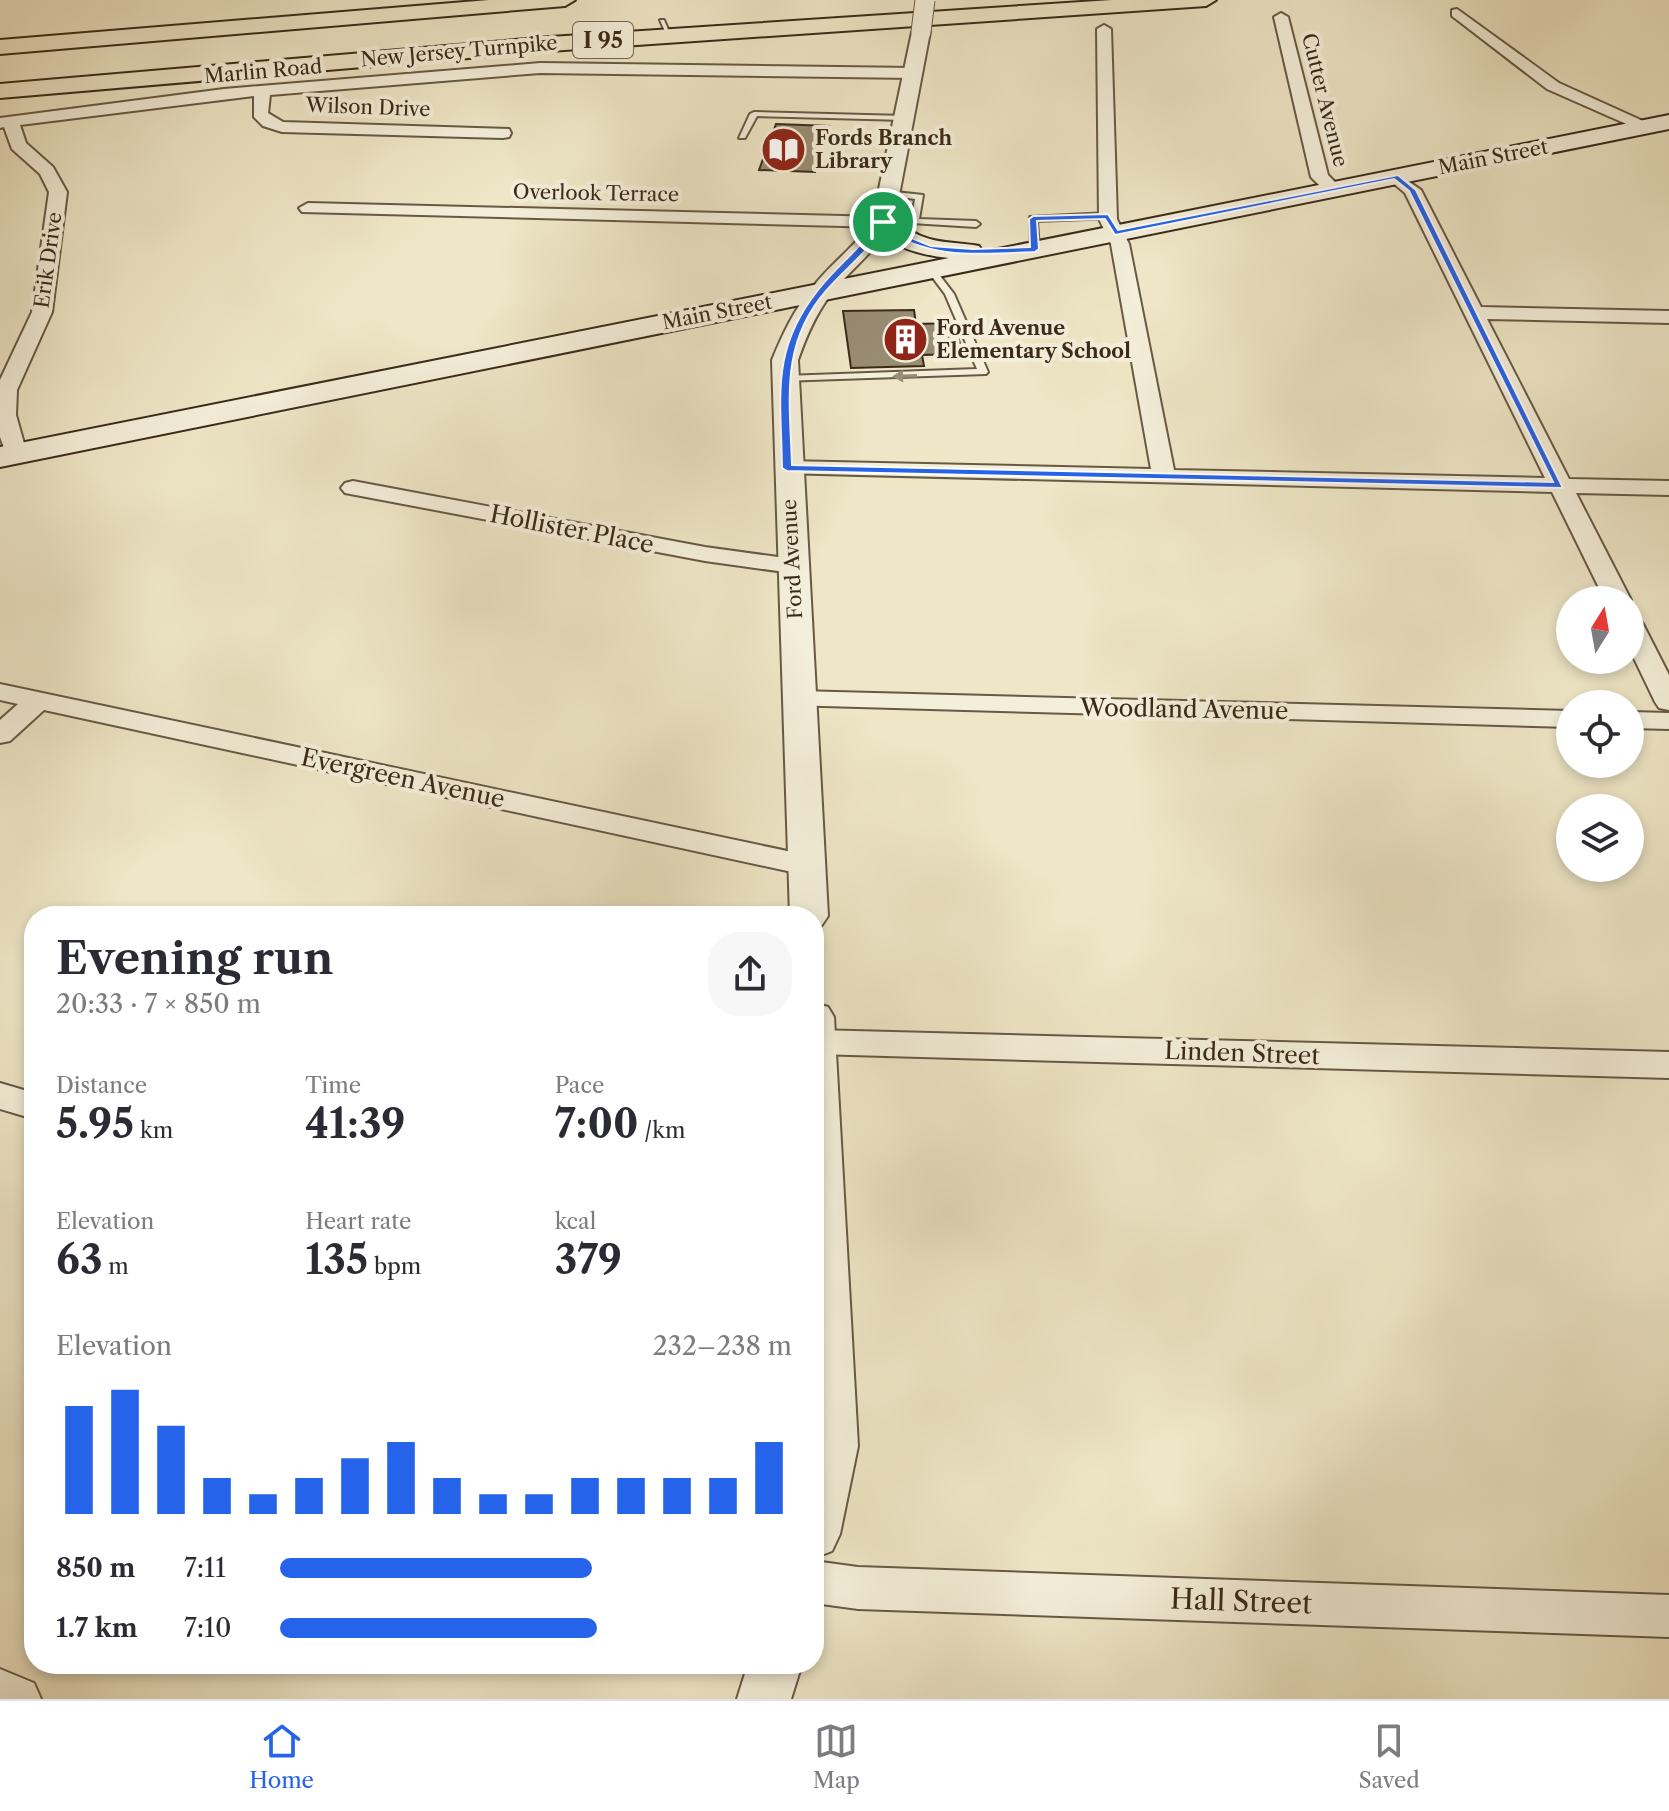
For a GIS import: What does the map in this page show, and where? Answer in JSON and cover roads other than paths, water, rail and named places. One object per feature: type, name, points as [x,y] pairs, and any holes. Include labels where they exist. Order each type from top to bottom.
[{"type":"highway","name":"New Jersey Turnpike","points":[[0,47],[565,0]]},
{"type":"highway","name":"New Jersey Turnpike","points":[[0,76],[663,17],[975,0]]},
{"type":"highway","name":"New Jersey Turnpike","points":[[0,91],[663,17],[1206,0]]},
{"type":"highway","name":"New Jersey Turnpike","points":[[0,61],[585,12]]},
{"type":"main road","name":"Main Street","points":[[8,455],[1076,241],[1112,225],[1333,189],[1658,124]]},
{"type":"main road","points":[[891,218],[903,238],[930,248],[982,252],[1035,249]]},
{"type":"street","name":"Ford Avenue","points":[[808,906],[787,468],[785,360],[792,339],[821,291],[891,218],[889,193],[914,73],[925,0]]},
{"type":"street","points":[[1457,13],[1553,86],[1658,124]]},
{"type":"street","name":"Cutter Avenue","points":[[1281,17],[1320,177],[1333,189]]},
{"type":"street","points":[[1104,29],[1112,225],[1120,243],[1164,478]]},
{"type":"street","name":"Marlin Road","points":[[5,122],[193,97],[578,66],[914,73]]},
{"type":"street","name":"Wilson Drive","points":[[262,91],[260,114],[269,123],[282,127],[503,133]]},
{"type":"street","name":"Erik Drive","points":[[5,122],[18,145],[47,171],[58,192],[42,312],[6,390],[8,455]]},
{"type":"street","points":[[1395,177],[1412,190],[1611,586]]},
{"type":"street","name":"Overlook Terrace","points":[[308,208],[891,218]]},
{"type":"street","points":[[1474,313],[1669,317]]},
{"type":"street","points":[[787,468],[1669,488]]},
{"type":"street","name":"Hollister Place","points":[[353,488],[705,554],[792,566]]},
{"type":"street","points":[[1644,652],[1669,702]]},
{"type":"street","name":"Evergreen Avenue","points":[[0,692],[806,865]]},
{"type":"street","name":"Woodland Avenue","points":[[798,699],[1556,719]]},
{"type":"street","points":[[0,735],[38,700]]},
{"type":"street","points":[[1644,720],[1669,721]]},
{"type":"street","name":"Linden Street","points":[[824,1030],[1669,1065]]},
{"type":"street","points":[[0,1096],[24,1103]]},
{"type":"street","points":[[824,1341],[833,1446],[824,1496]]},
{"type":"street","name":"Hall Street","points":[[824,1583],[858,1588],[1669,1616]]},
{"type":"street","points":[[764,1699],[772,1674]]},
{"type":"street","points":[[0,1692],[18,1699]]},
{"type":"lane","points":[[742,136],[754,114],[905,118]]},
{"type":"lane","points":[[889,193],[920,197],[914,221],[976,224]]},
{"type":"lane","points":[[891,218],[915,217]]},
{"type":"lane","points":[[1063,218],[1063,225],[1076,241]]},
{"type":"lane","points":[[1035,249],[1033,219],[1063,218],[1112,225]]},
{"type":"lane","points":[[785,379],[983,372],[949,294],[931,270]]},
{"type":"place","name":"Fords Branch Library","points":[[784,150]]},
{"type":"place","name":"Ford Avenue Elementary School","points":[[905,339]]}]
